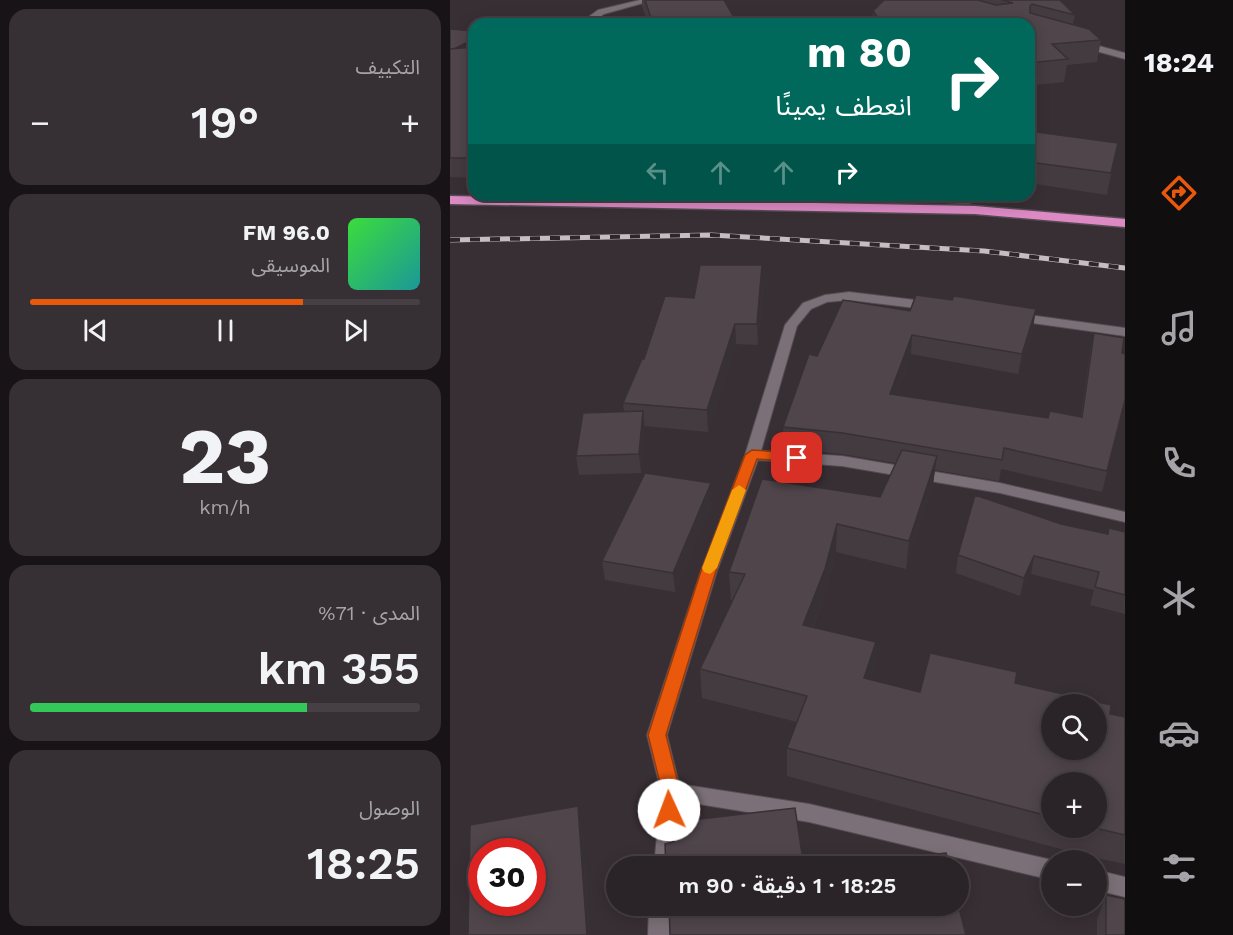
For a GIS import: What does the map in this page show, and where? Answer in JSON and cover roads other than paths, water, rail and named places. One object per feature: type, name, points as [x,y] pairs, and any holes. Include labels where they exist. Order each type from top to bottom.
[{"type":"highway","points":[[450,191],[468,191]]},
{"type":"highway","points":[[450,200],[468,200]]},
{"type":"highway","points":[[502,201],[975,210],[1125,223]]},
{"type":"highway","points":[[1003,201],[1125,213]]},
{"type":"street","points":[[592,18],[601,12],[650,0]]},
{"type":"street","points":[[1072,42],[1125,56]]},
{"type":"street","points":[[665,856],[671,791],[657,735],[709,571],[752,455],[791,325],[807,306],[825,299],[849,296],[941,308]]},
{"type":"street","points":[[999,315],[1125,332]]},
{"type":"street","points":[[752,455],[842,461],[1000,488],[1125,517]]},
{"type":"street","points":[[671,791],[809,813],[1041,867]]},
{"type":"street","points":[[1107,883],[1125,887]]},
{"type":"street","points":[[659,935],[660,916]]},
{"type":"railway","points":[[450,240],[711,235],[984,251],[1125,268]]}]
